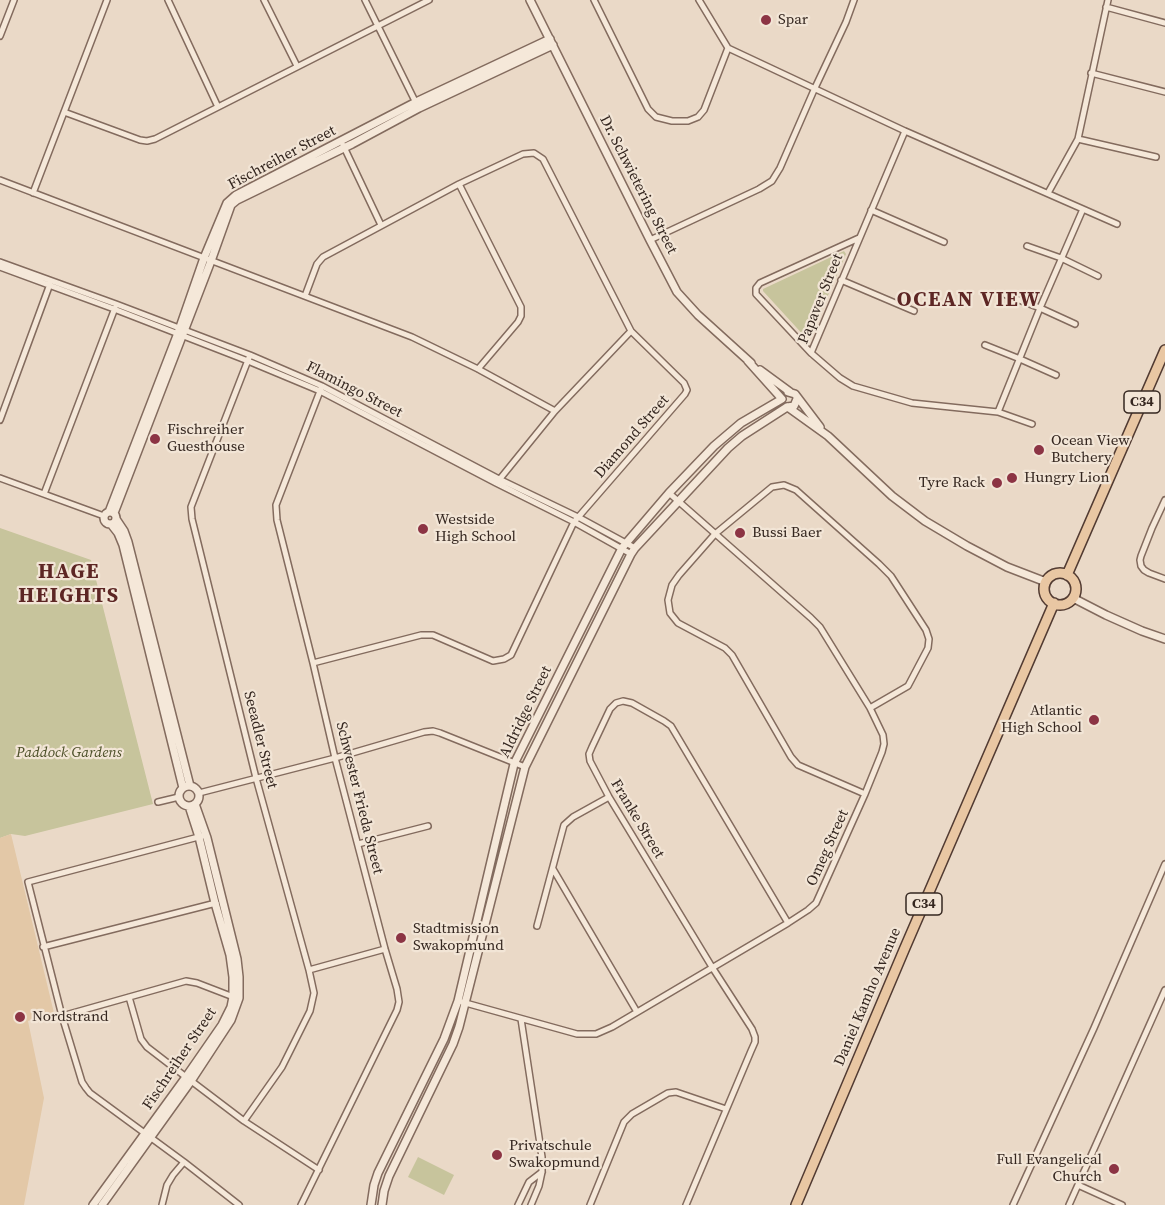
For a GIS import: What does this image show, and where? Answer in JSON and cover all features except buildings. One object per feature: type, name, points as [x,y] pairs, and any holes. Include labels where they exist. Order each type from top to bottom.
[{"type":"main road","name":"C34","points":[[1067,575],[1165,350]]},
{"type":"main road","points":[[1054,574],[1067,575],[1076,587],[1073,598],[1063,604],[1054,603],[1045,595],[1046,582],[1054,574]]},
{"type":"main road","name":"Daniel Kamho Avenue","points":[[796,1205],[1054,603]]},
{"type":"street","points":[[0,36],[14,0]]},
{"type":"street","points":[[33,193],[107,0]]},
{"type":"street","points":[[168,0],[218,107]]},
{"type":"street","points":[[264,0],[297,66]]},
{"type":"street","points":[[365,0],[418,105]]},
{"type":"street","points":[[64,112],[140,140],[155,139],[429,0]]},
{"type":"street","name":"Dr. Schwietering Street","points":[[530,0],[677,292],[748,361],[782,399]]},
{"type":"street","points":[[594,0],[648,109],[656,117],[672,121],[688,121],[698,117],[704,110],[728,48]]},
{"type":"street","points":[[699,0],[728,48],[814,90],[1117,224]]},
{"type":"street","points":[[650,240],[772,181],[780,168],[854,0]]},
{"type":"street","points":[[1048,193],[1078,138],[1108,0]]},
{"type":"street","points":[[1106,7],[1165,23]]},
{"type":"street","name":"Fischreiher Street","points":[[111,517],[208,260],[227,203],[236,195],[551,42]]},
{"type":"street","points":[[1091,73],[1165,92]]},
{"type":"street","name":"Papaver Street","points":[[905,131],[811,353],[840,378],[864,390],[912,403],[998,412],[1032,424]]},
{"type":"street","points":[[1078,138],[1156,158]]},
{"type":"street","points":[[342,145],[381,225]]},
{"type":"street","name":"Diamond Street","points":[[305,296],[317,264],[323,257],[459,184],[523,154],[534,153],[543,159],[631,331],[684,383],[687,390],[576,519],[511,655],[493,661],[433,635],[421,635],[313,663]]},
{"type":"street","points":[[0,180],[412,337],[478,369],[555,411]]},
{"type":"street","points":[[459,184],[521,307],[518,322],[478,369]]},
{"type":"street","points":[[998,412],[1083,209]]},
{"type":"street","points":[[871,210],[944,242]]},
{"type":"street","points":[[811,353],[756,294],[756,288],[760,283],[860,238]]},
{"type":"street","points":[[1027,246],[1061,258],[1098,276]]},
{"type":"street","points":[[0,262],[50,283]]},
{"type":"street","points":[[0,267],[50,283]]},
{"type":"street","points":[[841,280],[914,311]]},
{"type":"street","points":[[0,420],[50,283]]},
{"type":"street","name":"Flamingo Street","points":[[50,283],[115,306],[321,388],[498,481],[576,519],[633,551]]},
{"type":"street","points":[[1006,295],[1075,324]]},
{"type":"street","points":[[44,494],[115,306]]},
{"type":"street","points":[[498,481],[555,411],[631,331]]},
{"type":"street","points":[[985,345],[1056,375]]},
{"type":"street","name":"Seeadler Street","points":[[244,1120],[282,1067],[310,1011],[314,993],[256,778],[190,507],[249,358]]},
{"type":"street","name":"Dr. Schwietering Street","points":[[748,361],[790,392]]},
{"type":"street","name":"Schwester Frieda Street","points":[[301,1205],[399,1002],[398,988],[385,949],[335,758],[277,520],[276,505],[321,388]]},
{"type":"street","points":[[828,436],[783,404],[784,395],[790,392],[795,394],[828,436],[892,496],[920,517],[997,562],[1046,582]]},
{"type":"street","name":"Aldridge Street","points":[[371,1205],[378,1173],[444,1039],[458,1001],[514,764],[624,545],[714,446],[741,423],[782,399]]},
{"type":"street","points":[[788,407],[796,404],[797,399]]},
{"type":"street","name":"Aldridge Street","points":[[382,1205],[390,1176],[453,1044],[466,1003],[525,767],[633,551],[728,448],[742,436],[788,407]]},
{"type":"street","points":[[0,478],[111,517],[125,551],[187,787]]},
{"type":"street","points":[[865,794],[798,765],[791,757],[732,655],[725,648],[678,623],[670,613],[668,600],[672,585],[679,575],[715,534],[772,487],[784,485],[796,490],[891,576],[926,630],[929,639],[928,648],[908,686],[870,708]]},
{"type":"street","name":"Omeg Street","points":[[458,1001],[577,1034],[596,1034],[612,1027],[808,910],[816,903],[865,794],[884,744],[883,735],[870,708],[820,627],[669,493]]},
{"type":"street","points":[[1164,503],[1140,560],[1144,570],[1165,579]]},
{"type":"street","points":[[1073,598],[1106,615],[1165,639]]},
{"type":"street","name":"Franke Street","points":[[686,1205],[751,1051],[754,1037],[752,1029],[609,797],[590,761],[589,754],[609,709],[616,703],[623,701],[632,703],[671,726],[788,922]]},
{"type":"street","points":[[199,793],[433,731],[525,767]]},
{"type":"street","points":[[187,787],[196,788],[199,793],[199,800],[192,805],[184,804],[179,797],[181,791],[187,787]]},
{"type":"street","points":[[158,802],[179,797]]},
{"type":"street","points":[[537,926],[564,825],[573,817],[609,797]]},
{"type":"street","name":"Fischreiher Street","points":[[93,1205],[189,1079],[236,998],[219,903],[192,805]]},
{"type":"street","points":[[358,844],[428,826]]},
{"type":"street","points":[[202,836],[28,882],[62,1016],[82,1082],[90,1093],[239,1205]]},
{"type":"street","points":[[1013,1205],[1094,1028],[1165,864]]},
{"type":"street","points":[[553,869],[637,1012]]},
{"type":"street","points":[[44,947],[219,903]]},
{"type":"street","points":[[309,970],[385,949]]},
{"type":"street","points":[[62,1016],[186,981],[236,998]]},
{"type":"street","points":[[1068,1205],[1165,990]]},
{"type":"street","points":[[129,997],[141,1039],[147,1047],[244,1120],[319,1170]]},
{"type":"street","points":[[1157,1007],[1165,1011]]},
{"type":"street","points":[[521,1019],[542,1157],[539,1186],[531,1205]]},
{"type":"street","points":[[428,1071],[438,1075]]},
{"type":"street","points":[[590,1205],[624,1122],[632,1114],[668,1093],[676,1092],[726,1109]]},
{"type":"street","name":"Fischreiher Street","points":[[102,1205],[148,1135]]},
{"type":"street","points":[[162,1205],[167,1185],[184,1162]]},
{"type":"street","points":[[518,1205],[525,1187],[542,1172]]},
{"type":"street","points":[[1078,1185],[1122,1205]]},
{"type":"green space","points":[[844,251],[846,254],[810,337],[807,339],[763,289]]},
{"type":"green space","name":"Paddock Gardens","points":[[0,528],[91,560],[153,804],[25,836],[11,834],[0,838]]},
{"type":"green space","points":[[418,1157],[454,1175],[444,1195],[408,1177]]},
{"type":"sand","name":"Nordstrand","points":[[11,834],[54,1013],[28,1021],[44,1098],[24,1205],[0,1205],[0,838]]},
{"type":"place","name":"Spar","points":[[766,20]]},
{"type":"place","name":"Fischreiher Guesthouse","points":[[155,439]]},
{"type":"place","name":"Ocean View Butchery","points":[[1039,450]]},
{"type":"place","name":"Hungry Lion","points":[[1012,478]]},
{"type":"place","name":"Tyre Rack","points":[[997,483]]},
{"type":"place","name":"Westside High School","points":[[423,529]]},
{"type":"place","name":"Bussi Baer","points":[[740,533]]},
{"type":"place","name":"Atlantic High School","points":[[1094,720]]},
{"type":"place","name":"Stadtmission Swakopmund","points":[[401,938]]},
{"type":"place","name":"Nordstrand","points":[[20,1017]]},
{"type":"place","name":"Privatschule Swakopmund","points":[[497,1155]]},
{"type":"place","name":"Full Evangelical Church","points":[[1114,1169]]},
{"type":"district","name":"OCEAN VIEW","points":[[969,301]]},
{"type":"district","name":"HAGE HEIGHTS","points":[[69,585]]}]
